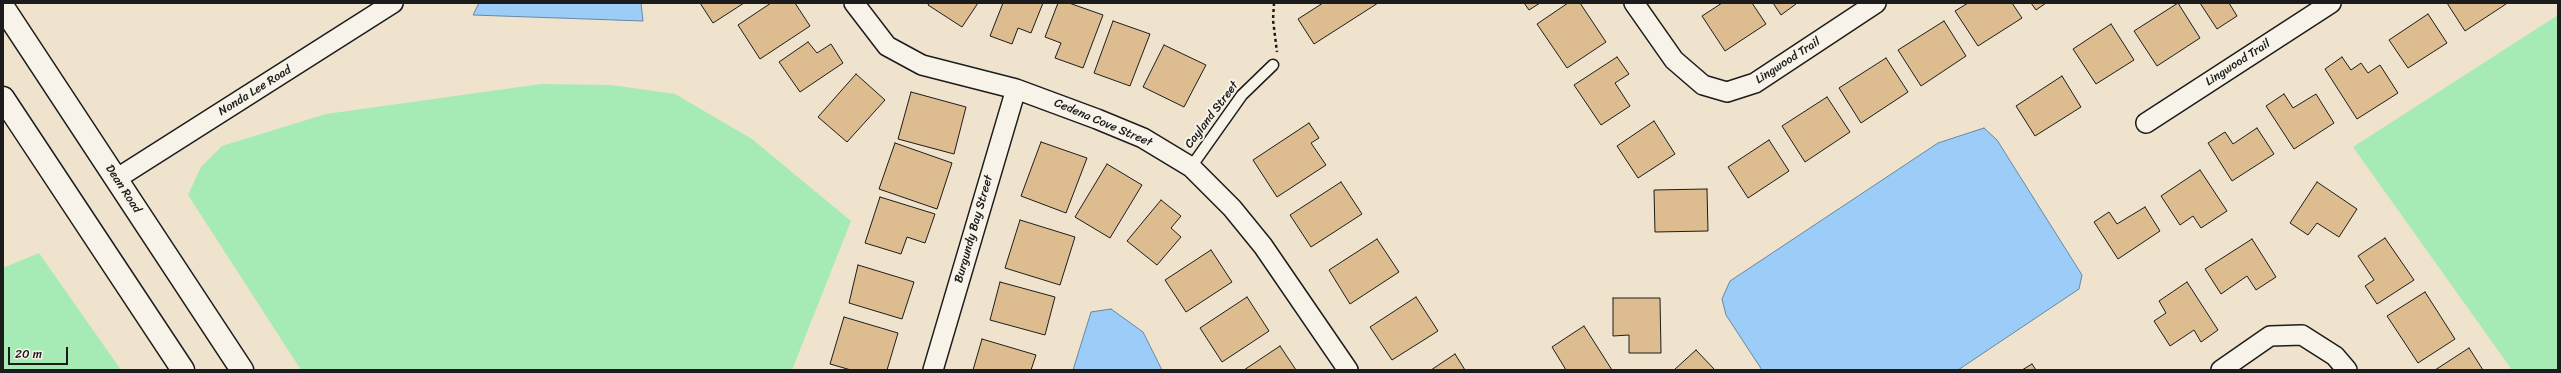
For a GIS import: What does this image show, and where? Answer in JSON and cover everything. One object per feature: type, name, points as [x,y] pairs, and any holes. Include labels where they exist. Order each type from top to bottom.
[{"type":"main road","name":"Dean Road","points":[[3,7],[242,370]]},
{"type":"main road","points":[[3,98],[183,370]]},
{"type":"street","name":"Nonda Lee Road","points":[[116,179],[393,3]]},
{"type":"street","name":"Cedena Cove Street","points":[[854,3],[887,46],[922,65],[1016,89],[1144,138],[1191,166],[1232,208],[1263,246],[1348,370]]},
{"type":"street","name":"Lingwood Trail","points":[[1634,3],[1674,60],[1704,85],[1727,92],[1755,83],[1876,3]]},
{"type":"street","name":"Lingwood Trail","points":[[2146,123],[2331,3]]},
{"type":"street","name":"Burgundy Bay Street","points":[[933,370],[1016,89]]},
{"type":"street","points":[[2221,370],[2270,336],[2302,335],[2335,356],[2347,370]]},
{"type":"lane","name":"Cayland Street","points":[[1191,166],[1242,95],[1274,64]]},
{"type":"path","points":[[1274,3],[1273,20],[1278,45],[1274,64]]},
{"type":"green space","points":[[2558,15],[2558,370],[2512,370],[2353,147]]},
{"type":"green space","points":[[541,84],[611,85],[675,94],[752,139],[851,221],[792,370],[301,370],[188,195],[201,167],[222,146],[326,114]]},
{"type":"green space","points":[[39,253],[121,370],[3,370],[3,268]]},
{"type":"water","points":[[479,3],[641,3],[643,21],[473,15]]},
{"type":"water","points":[[1984,128],[1997,140],[2082,275],[2079,289],[1958,370],[1762,370],[1726,315],[1722,299],[1730,281],[1938,143]]},
{"type":"water","points":[[1111,309],[1143,332],[1162,370],[1073,370],[1091,312]]},
{"type":"building","points":[[700,3],[744,3],[713,23]]},
{"type":"building","points":[[771,3],[795,3],[810,26],[760,59],[738,25]]},
{"type":"building","points":[[929,3],[978,3],[962,27],[928,5]]},
{"type":"building","points":[[1003,3],[1043,3],[1031,33],[1018,28],[1012,44],[990,36]]},
{"type":"building","points":[[1058,3],[1069,3],[1103,15],[1083,68],[1055,58],[1061,43],[1045,37]]},
{"type":"building","points":[[1323,3],[1378,3],[1314,44],[1298,19]]},
{"type":"building","points":[[1524,3],[1540,3],[1529,10]]},
{"type":"building","points":[[1568,3],[1580,3],[1606,42],[1567,68],[1537,24]]},
{"type":"building","points":[[1722,3],[1752,3],[1766,24],[1725,51],[1702,16]]},
{"type":"building","points":[[1773,3],[1795,3],[1796,4],[1781,15]]},
{"type":"building","points":[[1968,3],[2012,3],[2022,18],[1978,46],[1955,11]]},
{"type":"building","points":[[2031,3],[2046,3],[2036,10]]},
{"type":"building","points":[[2178,3],[2200,38],[2157,66],[2134,31]]},
{"type":"building","points":[[2200,3],[2229,3],[2237,16],[2217,29]]},
{"type":"building","points":[[2447,3],[2505,3],[2506,4],[2465,31]]},
{"type":"building","points":[[2428,14],[2447,43],[2408,68],[2389,40]]},
{"type":"building","points":[[1113,21],[1150,34],[1130,86],[1094,73]]},
{"type":"building","points":[[1944,21],[1966,56],[1921,86],[1898,50]]},
{"type":"building","points":[[2111,24],[2134,60],[2096,84],[2073,49]]},
{"type":"building","points":[[808,42],[817,53],[831,44],[843,63],[800,92],[779,62]]},
{"type":"building","points":[[1164,45],[1206,65],[1184,107],[1143,87]]},
{"type":"building","points":[[1617,57],[1629,74],[1615,83],[1630,106],[1601,125],[1574,85]]},
{"type":"building","points":[[2342,57],[2351,70],[2361,63],[2368,73],[2380,65],[2398,93],[2357,119],[2325,69]]},
{"type":"building","points":[[1886,58],[1908,92],[1861,123],[1839,88]]},
{"type":"building","points":[[856,74],[885,100],[847,142],[818,117]]},
{"type":"building","points":[[2062,76],[2081,107],[2035,136],[2016,106]]},
{"type":"building","points":[[911,92],[966,107],[954,154],[898,139]]},
{"type":"building","points":[[2284,94],[2293,108],[2316,94],[2334,123],[2294,149],[2266,106]]},
{"type":"building","points":[[1827,97],[1850,132],[1805,162],[1782,126]]},
{"type":"building","points":[[1654,121],[1675,154],[1638,178],[1617,146]]},
{"type":"building","points":[[1309,123],[1319,138],[1311,143],[1326,165],[1277,197],[1253,160]]},
{"type":"building","points":[[2257,128],[2274,154],[2232,181],[2208,143],[2225,132],[2233,144]]},
{"type":"building","points":[[1769,140],[1789,171],[1748,198],[1728,167]]},
{"type":"building","points":[[1041,142],[1087,158],[1066,213],[1021,196]]},
{"type":"building","points":[[895,143],[952,163],[937,209],[879,189]]},
{"type":"building","points":[[1107,164],[1142,185],[1110,238],[1075,217]]},
{"type":"building","points":[[2200,170],[2227,211],[2201,228],[2193,216],[2180,225],[2161,196]]},
{"type":"building","points":[[1341,182],[1362,214],[1311,247],[1290,215]]},
{"type":"building","points":[[2317,182],[2357,209],[2339,237],[2317,223],[2308,235],[2290,223]]},
{"type":"building","points":[[1707,189],[1708,231],[1655,232],[1654,190]]},
{"type":"building","points":[[880,197],[935,214],[925,243],[907,237],[901,254],[865,243]]},
{"type":"building","points":[[1161,200],[1181,216],[1171,228],[1181,237],[1157,265],[1127,241]]},
{"type":"building","points":[[2145,207],[2160,231],[2118,259],[2094,222],[2109,212],[2117,224]]},
{"type":"building","points":[[1020,220],[1075,237],[1060,285],[1005,268]]},
{"type":"building","points":[[2385,238],[2414,280],[2377,304],[2365,286],[2374,280],[2358,256]]},
{"type":"building","points":[[1377,239],[1399,272],[1350,304],[1329,270]]},
{"type":"building","points":[[2252,239],[2276,277],[2256,290],[2247,276],[2221,294],[2205,269]]},
{"type":"building","points":[[1211,250],[1232,282],[1186,312],[1165,280]]},
{"type":"building","points":[[858,265],[914,282],[902,319],[849,303]]},
{"type":"building","points":[[1000,282],[1055,297],[1045,335],[990,320]]},
{"type":"building","points":[[2187,282],[2218,330],[2201,342],[2194,330],[2170,346],[2154,321],[2166,313],[2159,301]]},
{"type":"building","points":[[2425,292],[2455,339],[2418,363],[2387,316]]},
{"type":"building","points":[[1247,297],[1269,331],[1222,362],[1200,328]]},
{"type":"building","points":[[1416,297],[1438,331],[1392,360],[1370,327]]},
{"type":"building","points":[[1613,298],[1660,298],[1661,353],[1629,353],[1629,335],[1613,336]]},
{"type":"building","points":[[844,317],[898,333],[887,370],[851,370],[830,364]]},
{"type":"building","points":[[1584,326],[1612,370],[1566,370],[1552,347]]},
{"type":"building","points":[[982,339],[1036,355],[1031,370],[973,370]]},
{"type":"building","points":[[1280,346],[1296,370],[1244,370]]},
{"type":"building","points":[[2469,348],[2483,370],[2435,370]]},
{"type":"building","points":[[1696,350],[1715,370],[1674,370]]},
{"type":"building","points":[[1455,354],[1465,370],[1431,370]]},
{"type":"building","points":[[2032,364],[2036,370],[2022,370]]}]
